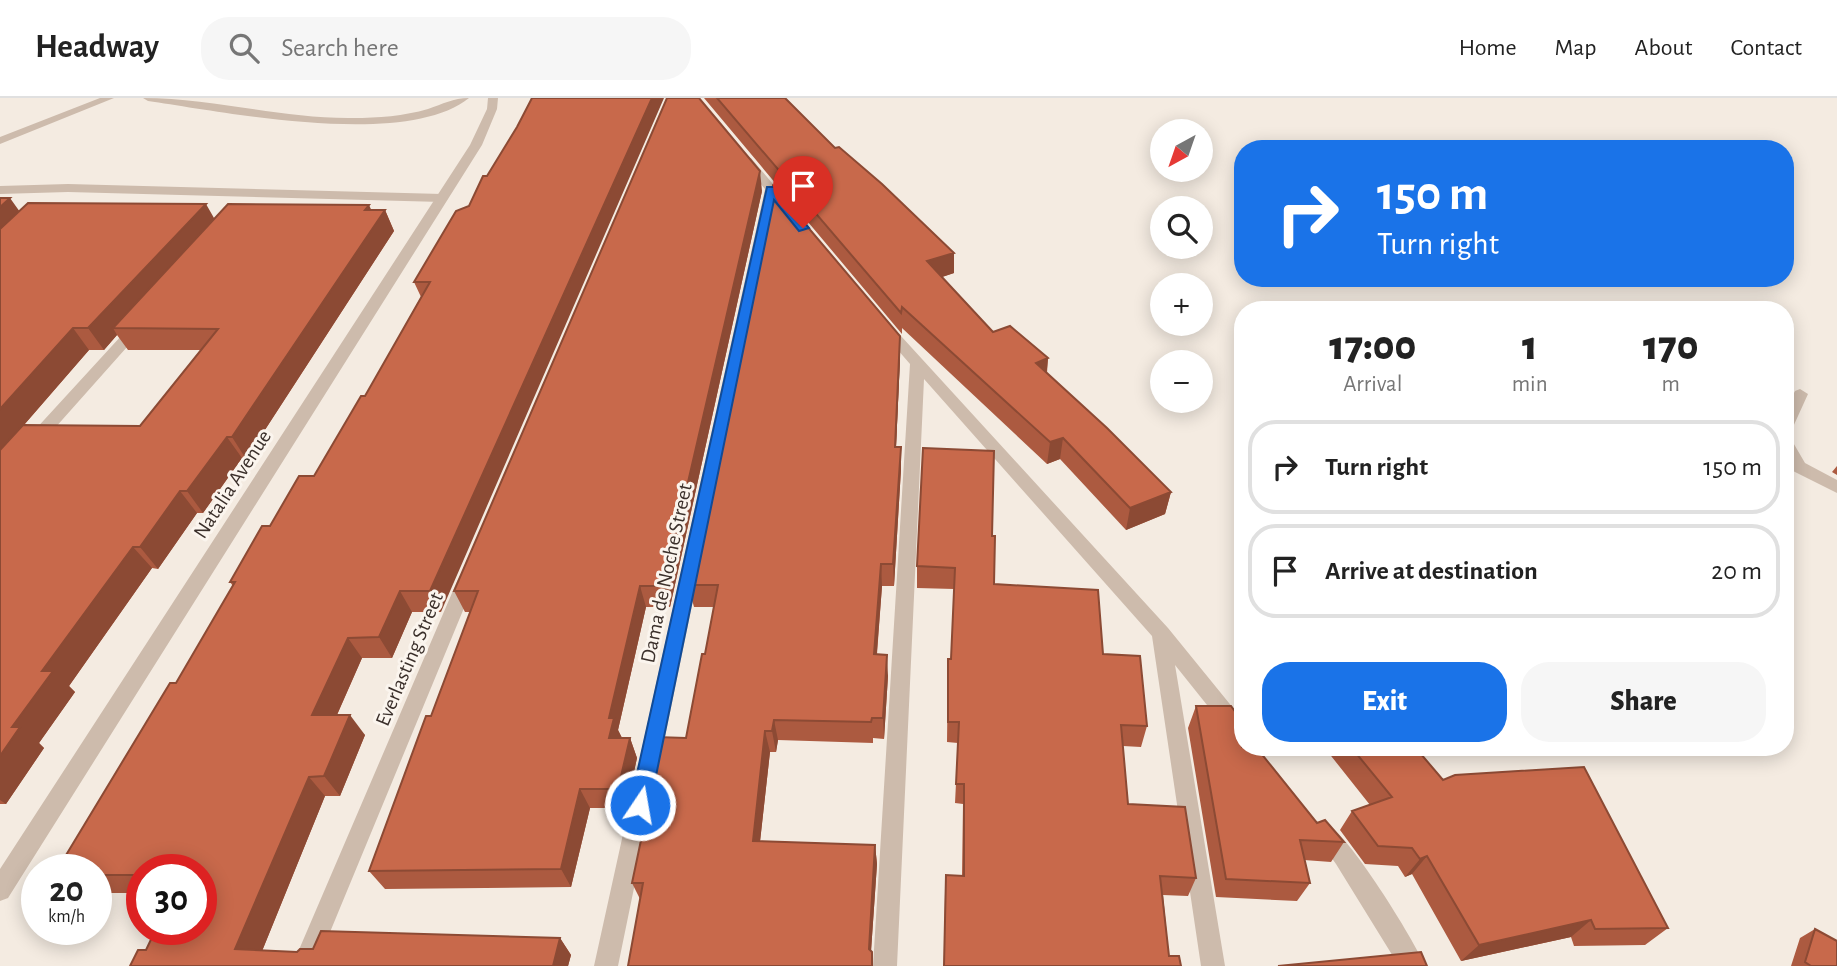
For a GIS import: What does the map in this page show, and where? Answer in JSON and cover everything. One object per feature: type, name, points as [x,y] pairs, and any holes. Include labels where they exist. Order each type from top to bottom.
[{"type":"street","points":[[0,141],[109,98]]},
{"type":"street","points":[[148,98],[312,119],[373,122],[427,114],[464,98]]},
{"type":"street","name":"Natalia Avenue","points":[[0,890],[476,145],[492,109],[493,98]]},
{"type":"street","points":[[737,149],[797,220]]},
{"type":"street","points":[[0,190],[68,188],[442,198]]},
{"type":"street","points":[[49,206],[68,188]]},
{"type":"street","name":"Dama de Noche Street","points":[[606,966],[771,189]]},
{"type":"street","points":[[240,213],[258,192]]},
{"type":"street","points":[[874,313],[917,365],[1161,633],[1234,724]]},
{"type":"street","points":[[0,479],[148,315]]},
{"type":"street","points":[[885,966],[917,365]]},
{"type":"street","points":[[1794,407],[1800,394]]},
{"type":"street","points":[[1794,458],[1799,467],[1837,487]]},
{"type":"street","name":"Everlasting Street","points":[[304,966],[476,558]]},
{"type":"street","points":[[1161,633],[1213,966]]},
{"type":"street","points":[[1308,814],[1344,856],[1413,966]]},
{"type":"building","points":[[532,98],[652,98],[430,591],[400,591],[379,637],[348,638],[312,715],[350,715],[324,776],[309,777],[235,949],[297,952],[300,949],[313,949],[321,931],[560,938],[553,966],[130,966],[138,950],[146,950],[148,945],[217,945],[217,854],[126,854],[126,875],[112,875],[112,854],[67,854],[170,683],[176,683],[235,582],[230,582],[262,526],[270,526],[299,476],[314,476],[361,396],[365,396],[430,282],[414,282],[456,211],[469,206],[483,176],[487,176]]},
{"type":"building","points":[[667,98],[699,98],[760,171],[664,586],[640,586],[609,718],[614,718],[609,738],[630,738],[618,789],[580,789],[561,869],[369,871],[426,716],[431,716],[478,591],[454,591]]},
{"type":"building","points":[[717,98],[785,98],[835,148],[839,147],[882,184],[954,253],[927,261],[993,332],[1010,326],[1048,358],[1036,363],[1171,492],[1130,508],[1063,438],[1050,442],[902,307],[901,313]]},
{"type":"building","points":[[773,186],[900,336],[895,447],[901,447],[893,564],[881,564],[874,654],[887,655],[883,718],[872,718],[871,722],[774,720],[772,731],[765,731],[753,841],[875,845],[869,949],[872,952],[872,966],[628,966],[643,883],[632,883],[652,788],[645,788],[656,737],[686,738],[718,585],[688,585]]},
{"type":"building","points":[[0,198],[10,198],[0,207]]},
{"type":"building","points":[[28,203],[206,204],[88,328],[73,328],[0,409],[0,229]]},
{"type":"building","points":[[228,204],[369,205],[365,210],[385,210],[232,437],[227,437],[187,491],[180,491],[140,547],[133,547],[42,671],[53,671],[12,727],[20,727],[0,756],[0,450],[23,425],[140,426],[218,329],[113,328]]},
{"type":"building","points":[[923,448],[994,451],[994,584],[1098,590],[1103,654],[1140,656],[1147,726],[1121,725],[1128,804],[1185,807],[1196,878],[1160,876],[1169,956],[1179,956],[1181,966],[944,966],[946,875],[964,876],[964,784],[956,784],[959,722],[948,722],[948,659],[951,659],[955,568],[917,566]]},
{"type":"building","points":[[1196,706],[1231,706],[1234,710],[1234,756],[1263,756],[1317,823],[1325,820],[1344,842],[1300,840],[1310,883],[1226,879]]},
{"type":"building","points":[[1358,756],[1423,756],[1443,780],[1455,775],[1584,767],[1668,928],[1595,929],[1591,920],[1479,945],[1427,856],[1420,859],[1412,848],[1378,846],[1352,811],[1392,797]]},
{"type":"building","points":[[1815,929],[1837,941],[1837,966],[1811,966],[1805,962]]},
{"type":"building","points":[[1421,952],[1427,966],[1278,966]]},
{"type":"route","points":[[640,805],[771,189],[803,228]]}]
